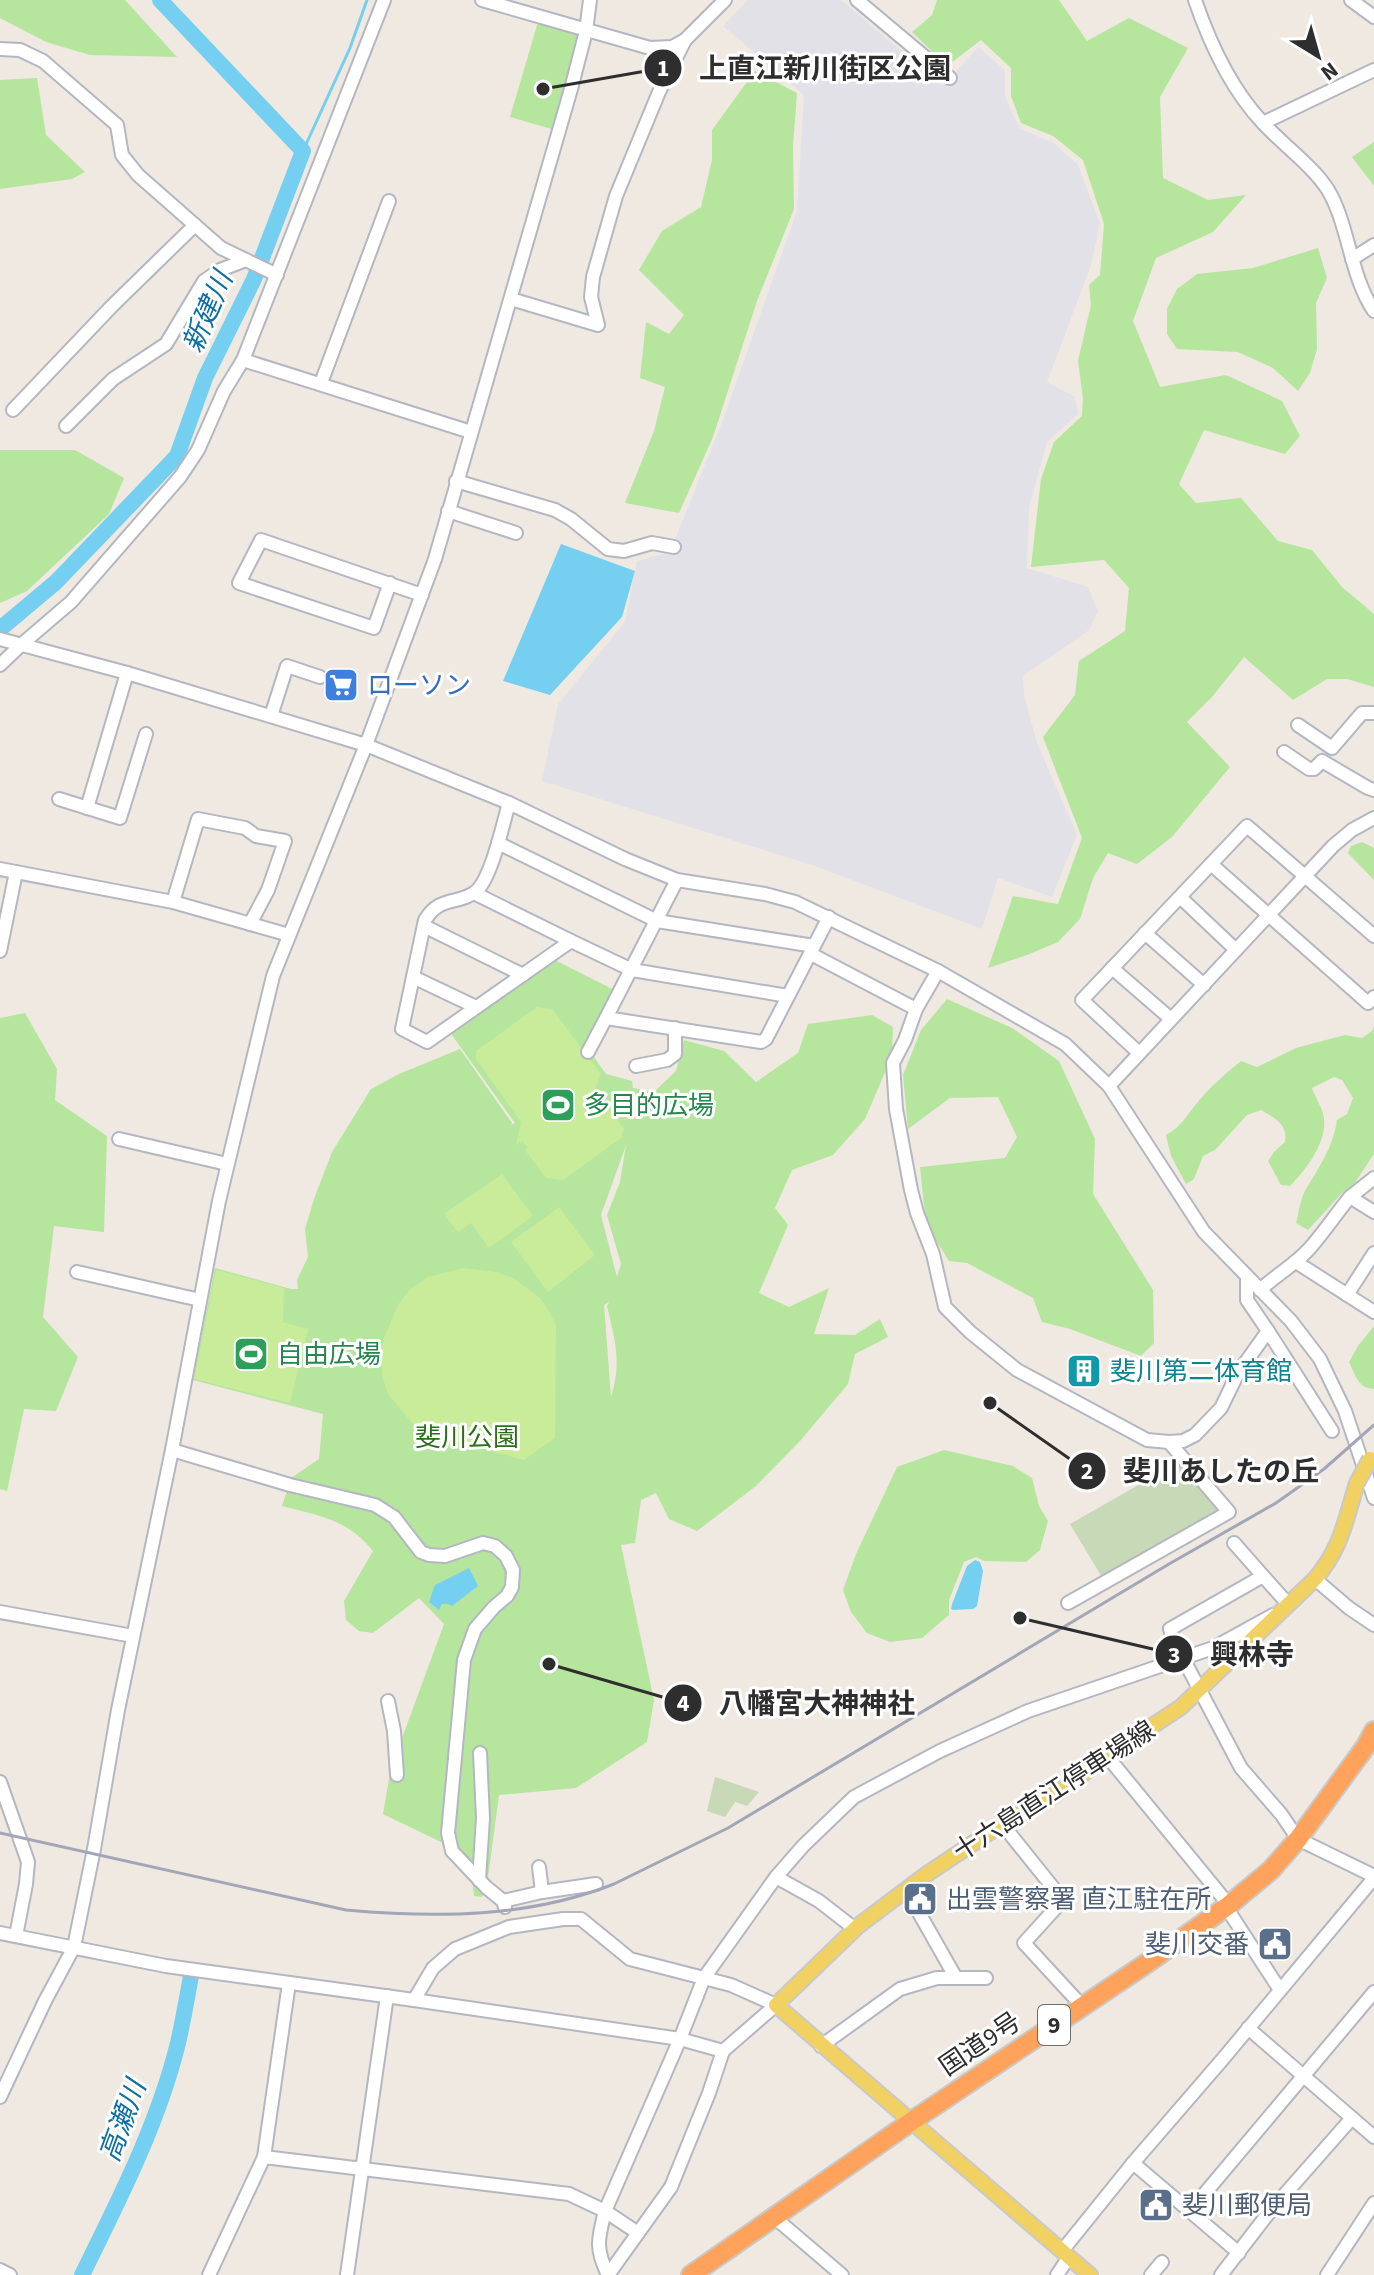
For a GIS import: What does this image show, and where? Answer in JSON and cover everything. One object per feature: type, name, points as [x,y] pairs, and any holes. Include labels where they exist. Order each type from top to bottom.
[{"type":"highway","name":"国道9号","points":[[691,2275],[717,2266],[774,2217],[1227,1906],[1271,1870],[1298,1839],[1374,1731]]},
{"type":"main road","name":"十六島直江停車場線","points":[[776,2005],[855,1929],[906,1890],[1002,1824],[1053,1796],[1181,1707],[1331,1561],[1340,1542],[1357,1483],[1372,1456]]},
{"type":"main road","points":[[776,2005],[1090,2275]]},
{"type":"street","points":[[0,665],[71,602],[180,477],[198,450],[224,391],[243,360],[384,0]]},
{"type":"street","points":[[482,0],[509,4],[586,31],[650,48],[672,47],[685,40],[725,0]]},
{"type":"street","points":[[0,2097],[74,1947],[227,1164],[273,976],[366,745],[435,559],[586,31],[590,0]]},
{"type":"street","points":[[857,0],[950,78]]},
{"type":"street","points":[[1195,0],[1202,22],[1241,96],[1328,190],[1374,311]]},
{"type":"street","points":[[1351,0],[1374,17]]},
{"type":"street","points":[[511,299],[598,325],[591,297],[593,277],[616,196],[659,92],[685,40]]},
{"type":"street","points":[[0,49],[20,50],[43,61],[117,125],[122,155],[138,175],[221,248],[277,275]]},
{"type":"street","points":[[1263,123],[1374,70]]},
{"type":"street","points":[[321,383],[389,201]]},
{"type":"street","points":[[13,410],[195,225]]},
{"type":"street","points":[[1352,259],[1374,245]]},
{"type":"street","points":[[66,426],[113,379],[166,344],[204,281],[220,270],[246,260]]},
{"type":"street","points":[[243,360],[471,432]]},
{"type":"street","points":[[456,481],[555,510],[608,549],[624,551],[652,543],[674,547]]},
{"type":"street","points":[[448,511],[516,533]]},
{"type":"street","points":[[390,583],[374,628],[239,583],[261,540],[390,583],[422,595]]},
{"type":"street","points":[[0,639],[127,673],[366,745],[509,803],[625,859],[677,880],[795,902],[938,971],[1065,1044],[1109,1086],[1204,1232],[1291,1321],[1320,1359],[1345,1411],[1374,1498]]},
{"type":"street","points":[[271,716],[287,666],[320,677]]},
{"type":"street","points":[[87,808],[127,673]]},
{"type":"street","points":[[1284,752],[1309,769],[1314,769],[1362,713],[1374,713]]},
{"type":"street","points":[[1298,725],[1332,748]]},
{"type":"street","points":[[59,799],[120,818],[146,734]]},
{"type":"street","points":[[1322,761],[1374,790]]},
{"type":"street","points":[[509,803],[486,877],[474,893],[430,911],[402,1029],[427,1042],[571,941]]},
{"type":"street","points":[[1109,1086],[1333,846],[1352,830],[1374,818]]},
{"type":"street","points":[[173,902],[198,819],[245,828],[256,836],[285,841],[268,890],[250,924]]},
{"type":"street","points":[[1139,1053],[1082,1000],[1247,826],[1374,936]]},
{"type":"street","points":[[498,843],[657,921],[812,950],[916,1009]]},
{"type":"street","points":[[1211,864],[1368,1003],[1374,997]]},
{"type":"street","points":[[0,869],[173,902],[289,935]]},
{"type":"street","points":[[0,951],[16,872]]},
{"type":"street","points":[[588,1052],[677,880]]},
{"type":"street","points":[[474,893],[632,970],[788,996]]},
{"type":"street","points":[[1180,897],[1236,950]]},
{"type":"street","points":[[606,1018],[761,1042],[766,1039],[829,917]]},
{"type":"street","points":[[424,926],[523,975]]},
{"type":"street","points":[[1145,933],[1204,985]]},
{"type":"street","points":[[1112,968],[1171,1019]]},
{"type":"street","points":[[938,971],[916,1009],[893,1063],[896,1109],[911,1190],[933,1254],[945,1307],[1017,1370],[1147,1440],[1169,1442],[1183,1441],[1195,1435],[1221,1408],[1238,1373],[1268,1331]]},
{"type":"street","points":[[413,977],[476,1007]]},
{"type":"street","points":[[636,1066],[667,1060],[675,1054],[675,1028]]},
{"type":"street","points":[[119,1139],[227,1164]]},
{"type":"street","points":[[1260,1290],[1282,1269],[1296,1262],[1350,1197],[1374,1178]]},
{"type":"street","points":[[1350,1197],[1374,1212]]},
{"type":"street","points":[[1347,1295],[1374,1253]]},
{"type":"street","points":[[1296,1262],[1374,1312]]},
{"type":"street","points":[[77,1272],[200,1300]]},
{"type":"street","points":[[1247,1277],[1249,1305],[1332,1431]]},
{"type":"street","points":[[1068,1603],[1229,1512],[1169,1442]]},
{"type":"street","points":[[172,1450],[290,1485],[375,1505],[394,1517],[420,1550],[429,1555],[445,1556],[483,1543],[495,1546],[508,1559],[514,1575],[507,1596],[475,1629],[464,1660],[448,1833],[452,1851],[506,1913],[581,1919],[630,1959],[704,1978],[731,1985],[776,2005],[723,2051],[671,2187],[608,2275],[599,2257],[599,2234],[605,2211],[704,1978],[776,1877],[854,1797],[940,1751],[1028,1711],[1213,1648],[1284,1608],[1263,1576],[1234,1543]]},
{"type":"street","points":[[1057,2275],[1065,2254],[1133,2163],[1374,1877],[1298,1839],[1241,1768],[1185,1662],[1179,1658],[1170,1629],[1263,1576]]},
{"type":"street","points":[[1315,1579],[1374,1625]]},
{"type":"street","points":[[0,1612],[133,1636]]},
{"type":"street","points":[[388,1701],[397,1775]]},
{"type":"street","points":[[479,1880],[483,1830],[480,1753]]},
{"type":"street","points":[[1107,1756],[1227,1906],[1280,1990]]},
{"type":"street","points":[[0,1782],[28,1862],[16,1936]]},
{"type":"street","points":[[1002,1824],[1063,1900],[1024,1943],[1082,2006]]},
{"type":"street","points":[[539,1867],[542,1892]]},
{"type":"street","points":[[776,1877],[819,1901],[855,1929]]},
{"type":"street","points":[[414,2000],[433,1968],[506,1913],[542,1892],[596,1884]]},
{"type":"street","points":[[906,1890],[956,1978]]},
{"type":"street","points":[[0,1933],[166,1966],[680,2039],[723,2051]]},
{"type":"street","points":[[821,2046],[900,1989],[937,1978],[986,1978]]},
{"type":"street","points":[[209,2275],[264,2157],[289,1983]]},
{"type":"street","points":[[1190,2211],[1374,1992]]},
{"type":"street","points":[[347,2275],[387,1996]]},
{"type":"street","points":[[1248,2028],[1374,2137]]},
{"type":"street","points":[[1221,2275],[1271,2210],[1352,2118]]},
{"type":"street","points":[[264,2157],[569,2194],[605,2211],[638,2233]]},
{"type":"street","points":[[1133,2163],[1239,2253]]},
{"type":"street","points":[[1327,2275],[1369,2222],[1374,2203]]},
{"type":"street","points":[[774,2217],[842,2275]]},
{"type":"street","points":[[1151,2275],[1162,2262]]},
{"type":"street","points":[[0,2270],[10,2275]]},
{"type":"shaded area","points":[[748,0],[841,0],[943,86],[978,47],[1005,70],[1005,97],[1020,129],[1054,143],[1078,165],[1100,224],[1091,265],[1047,382],[1075,397],[1078,414],[1047,442],[1029,507],[1027,568],[1088,587],[1098,611],[1089,630],[1023,676],[1024,695],[1037,743],[1077,835],[1052,897],[998,878],[982,929],[815,866],[542,781],[558,704],[625,622],[637,561],[670,552],[723,420],[797,211],[804,95],[723,26]]},
{"type":"green space","points":[[0,0],[125,0],[177,57],[90,55],[46,42],[0,18]]},
{"type":"green space","points":[[937,0],[1059,0],[1087,41],[1129,18],[1188,48],[1160,97],[1163,178],[1208,200],[1246,195],[1213,232],[1156,258],[1133,321],[1160,387],[1226,375],[1282,401],[1300,436],[1285,454],[1204,430],[1179,484],[1196,503],[1241,498],[1278,541],[1312,550],[1342,587],[1374,614],[1374,687],[1347,679],[1327,679],[1293,700],[1244,657],[1187,722],[1230,767],[1172,837],[1137,864],[1108,853],[1093,878],[1080,919],[1058,942],[988,968],[1013,896],[1058,904],[1082,838],[1043,737],[1075,695],[1079,661],[1125,631],[1129,588],[1104,560],[1031,567],[1041,479],[1054,442],[1082,416],[1078,361],[1091,305],[1089,285],[1100,275],[1104,224],[1083,160],[1053,136],[1021,123],[1011,96],[1011,68],[981,40],[947,66],[912,32],[932,15]]},
{"type":"green space","points":[[538,22],[580,34],[555,130],[510,117]]},
{"type":"green space","points":[[755,71],[797,93],[793,146],[794,209],[757,301],[713,437],[679,513],[625,503],[654,431],[665,387],[640,378],[646,322],[669,334],[684,315],[639,270],[662,231],[701,207],[712,160],[712,130]]},
{"type":"green space","points":[[37,78],[46,135],[85,172],[72,179],[0,189],[0,80]]},
{"type":"green space","points":[[1374,142],[1374,186],[1352,157]]},
{"type":"green space","points":[[1318,248],[1327,278],[1316,303],[1317,349],[1310,373],[1298,391],[1273,368],[1238,352],[1177,349],[1167,334],[1167,309],[1177,289],[1197,274],[1253,268]]},
{"type":"green space","points":[[0,450],[75,450],[124,478],[109,514],[27,591],[0,603]]},
{"type":"green space","points":[[1362,842],[1374,848],[1374,880],[1348,853],[1351,846]]},
{"type":"green space","name":"斐川公園","points":[[553,959],[616,991],[586,1046],[606,1074],[632,1081],[633,1088],[654,1092],[676,1071],[684,1040],[724,1051],[756,1082],[798,1053],[808,1024],[872,1015],[893,1027],[892,1056],[865,1119],[833,1155],[792,1170],[775,1208],[788,1225],[759,1293],[789,1307],[829,1288],[814,1334],[855,1335],[880,1319],[888,1337],[855,1354],[848,1384],[800,1441],[756,1486],[697,1531],[669,1519],[656,1493],[641,1500],[635,1543],[621,1545],[654,1700],[647,1742],[576,1788],[499,1795],[486,1893],[481,1897],[474,1896],[472,1879],[451,1859],[443,1843],[383,1814],[391,1768],[444,1624],[419,1598],[373,1633],[359,1631],[346,1620],[344,1601],[373,1551],[343,1525],[282,1506],[291,1478],[319,1459],[323,1414],[193,1380],[215,1268],[298,1289],[297,1280],[308,1257],[305,1229],[314,1199],[332,1152],[371,1089],[460,1049],[511,1125],[515,1123],[449,1031]],"holes":[[[626,1145],[620,1182],[607,1215],[621,1264],[617,1277],[601,1215]],[[609,1302],[607,1306],[617,1362],[611,1397],[604,1305]]]},
{"type":"green space","points":[[947,999],[1012,1028],[1059,1061],[1095,1139],[1093,1194],[1153,1290],[1154,1343],[1141,1356],[1070,1329],[1042,1322],[1033,1298],[967,1263],[949,1261],[926,1224],[920,1167],[1005,1158],[1017,1137],[998,1097],[950,1098],[908,1129],[903,1075],[921,1030]]},
{"type":"green space","name":"多目的広場","points":[[537,1007],[553,1010],[601,1074],[595,1089],[624,1129],[621,1138],[563,1180],[546,1178],[522,1141],[516,1145],[521,1122],[476,1059],[476,1051]]},
{"type":"green space","points":[[25,1013],[57,1069],[55,1100],[107,1136],[104,1232],[54,1226],[43,1317],[78,1357],[56,1411],[24,1409],[7,1491],[0,1489],[0,1018]]},
{"type":"green space","points":[[1374,1026],[1374,1154],[1354,1184],[1308,1230],[1296,1223],[1302,1198],[1329,1148],[1337,1120],[1347,1114],[1353,1098],[1342,1080],[1334,1077],[1312,1088],[1323,1114],[1322,1137],[1309,1164],[1290,1186],[1281,1185],[1268,1161],[1285,1142],[1284,1131],[1276,1119],[1261,1110],[1247,1115],[1215,1150],[1203,1156],[1194,1179],[1186,1184],[1171,1156],[1166,1135],[1180,1125],[1207,1092],[1235,1066],[1241,1061],[1257,1067],[1296,1048],[1345,1035],[1362,1038]]},
{"type":"green space","points":[[502,1174],[533,1216],[489,1248],[471,1223],[458,1232],[444,1214]]},
{"type":"green space","points":[[559,1207],[595,1255],[548,1292],[511,1242]]},
{"type":"green space","points":[[463,1268],[496,1272],[513,1278],[540,1298],[556,1325],[555,1438],[524,1460],[419,1431],[388,1394],[382,1375],[381,1354],[384,1338],[398,1305],[410,1289],[428,1277]]},
{"type":"green space","name":"自由広場","points":[[216,1270],[284,1288],[283,1322],[308,1329],[290,1403],[194,1379]]},
{"type":"green space","points":[[1374,1326],[1374,1389],[1361,1384],[1349,1362]]},
{"type":"green space","points":[[944,1450],[1013,1466],[1032,1478],[1039,1506],[1048,1521],[1040,1550],[1026,1562],[984,1561],[976,1557],[964,1562],[949,1600],[949,1615],[922,1638],[890,1642],[867,1633],[851,1612],[843,1590],[856,1554],[897,1467]]},
{"type":"green space","points":[[1179,1462],[1219,1507],[1218,1514],[1103,1579],[1070,1524]]},
{"type":"green space","points":[[715,1777],[759,1792],[747,1806],[735,1802],[725,1817],[707,1811]]},
{"type":"water","points":[[561,544],[635,571],[622,617],[550,695],[503,681]]},
{"type":"water","points":[[975,1560],[980,1562],[983,1571],[977,1606],[953,1610],[952,1604],[967,1566]]},
{"type":"water","points":[[469,1568],[478,1586],[452,1606],[442,1604],[439,1610],[429,1602],[435,1585]]},
{"type":"waterway","name":"新建川","points":[[0,629],[56,582],[177,456],[205,378],[254,279],[303,151],[160,0]]},
{"type":"waterway","points":[[303,151],[350,48],[367,0]]},
{"type":"waterway","name":"高瀬川","points":[[82,2275],[160,2103],[178,2043],[191,1976]]},
{"type":"railway","points":[[0,1833],[346,1910],[414,1914],[482,1913],[549,1904],[582,1895],[614,1884],[728,1828],[1276,1503],[1324,1469],[1374,1425]]},
{"type":"place","name":"上直江新川街区公園","points":[[543,89]]},
{"type":"place","name":"ローソン","points":[[341,685]]},
{"type":"place","name":"多目的広場","points":[[558,1105]]},
{"type":"place","name":"自由広場","points":[[251,1354]]},
{"type":"place","name":"斐川第二体育館","points":[[1084,1371]]},
{"type":"place","name":"斐川あしたの丘","points":[[990,1403]]},
{"type":"place","name":"興林寺","points":[[1020,1618]]},
{"type":"place","name":"八幡宮大神神社","points":[[549,1664]]},
{"type":"place","name":"出雲警察署 直江駐在所","points":[[920,1899]]},
{"type":"place","name":"斐川交番","points":[[1275,1944]]},
{"type":"place","name":"斐川郵便局","points":[[1156,2205]]}]
